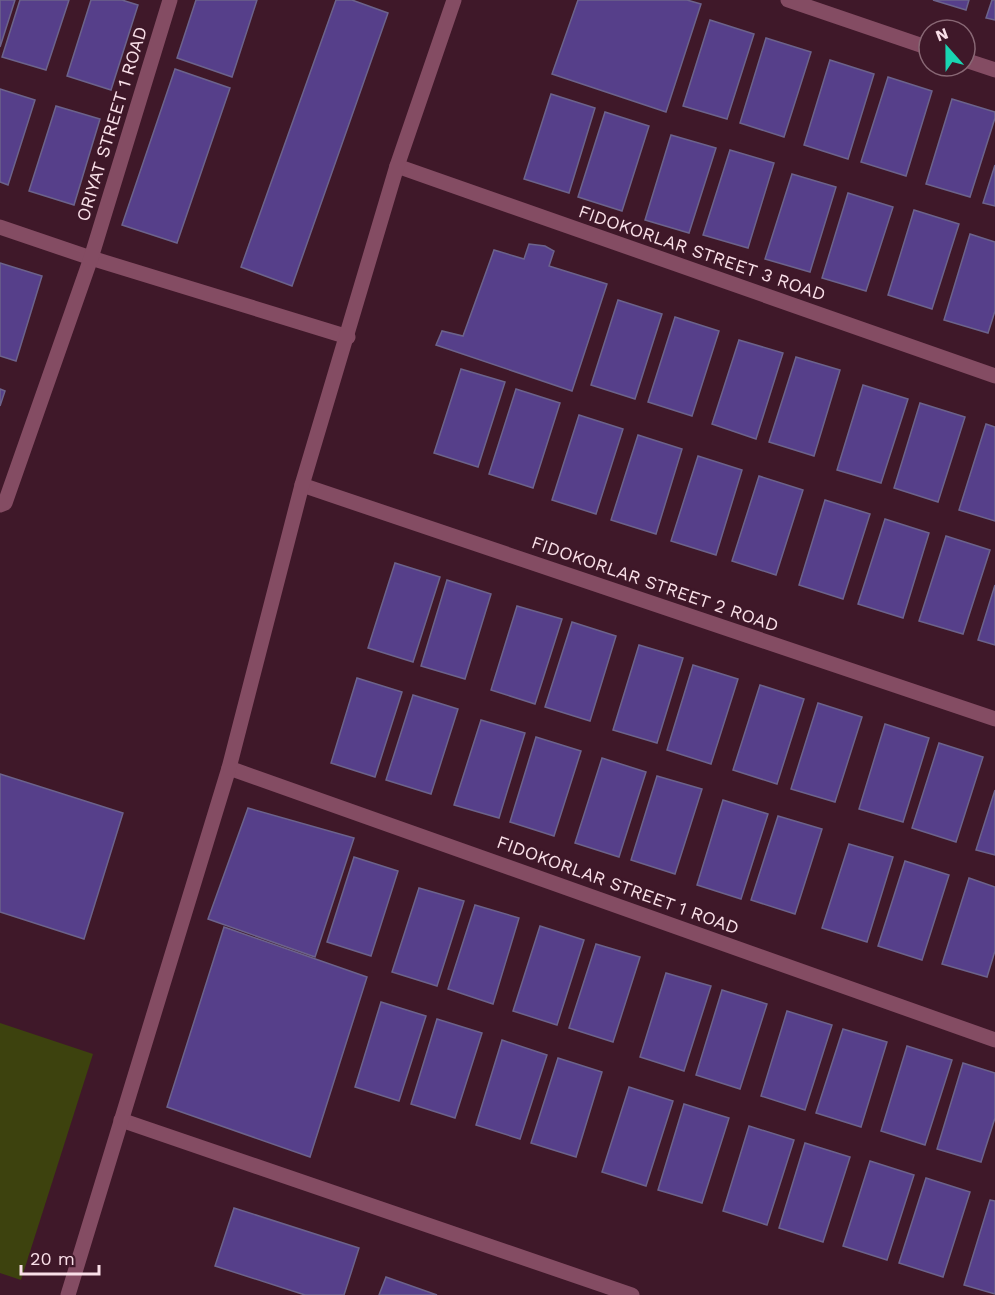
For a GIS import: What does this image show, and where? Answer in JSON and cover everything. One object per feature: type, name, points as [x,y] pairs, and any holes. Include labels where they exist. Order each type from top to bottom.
[{"type":"street","name":"ORIYAT STREET 1 ROAD","points":[[0,505],[5,503],[91,258],[170,0]]},
{"type":"street","points":[[68,1295],[229,768],[302,485],[348,337],[397,166],[454,0]]},
{"type":"street","points":[[788,0],[917,44]]},
{"type":"street","points":[[977,64],[995,70]]},
{"type":"street","name":"FIDOKORLAR STREET 3 ROAD","points":[[397,166],[995,376]]},
{"type":"street","points":[[0,227],[91,258],[348,337]]},
{"type":"street","name":"FIDOKORLAR STREET 2 ROAD","points":[[302,485],[995,719]]},
{"type":"street","name":"FIDOKORLAR STREET 1 ROAD","points":[[229,768],[995,1040]]},
{"type":"street","points":[[121,1120],[632,1295]]},
{"type":"green space","points":[[0,1023],[93,1054],[21,1280],[0,1273]]},
{"type":"building","points":[[0,0],[15,0],[0,47]]},
{"type":"building","points":[[20,0],[69,0],[46,70],[2,57]]},
{"type":"building","points":[[91,0],[122,0],[138,5],[111,90],[67,76]]},
{"type":"building","points":[[196,0],[257,0],[232,77],[177,58]]},
{"type":"building","points":[[336,0],[352,0],[388,13],[292,286],[241,267]]},
{"type":"building","points":[[578,0],[687,0],[701,4],[666,112],[552,74]]},
{"type":"building","points":[[933,0],[969,0],[966,10]]},
{"type":"building","points":[[992,0],[995,0],[995,20],[986,18]]},
{"type":"building","points":[[710,20],[754,34],[727,119],[683,106]]},
{"type":"building","points":[[766,38],[811,52],[784,137],[740,123]]},
{"type":"building","points":[[830,60],[874,74],[848,159],[804,145]]},
{"type":"building","points":[[175,69],[230,88],[177,243],[122,225]]},
{"type":"building","points":[[888,77],[932,91],[906,176],[861,162]]},
{"type":"building","points":[[0,89],[35,100],[8,185],[0,182]]},
{"type":"building","points":[[551,94],[595,108],[569,193],[524,179]]},
{"type":"building","points":[[952,99],[995,112],[970,197],[926,184]]},
{"type":"building","points":[[56,106],[100,119],[74,205],[29,191]]},
{"type":"building","points":[[605,112],[649,126],[622,211],[578,197]]},
{"type":"building","points":[[671,135],[716,148],[689,233],[645,220]]},
{"type":"building","points":[[730,150],[774,163],[748,248],[703,235]]},
{"type":"building","points":[[995,165],[995,206],[983,203]]},
{"type":"building","points":[[792,174],[836,187],[810,272],[765,259]]},
{"type":"building","points":[[848,193],[893,207],[866,291],[822,278]]},
{"type":"building","points":[[914,210],[959,224],[932,309],[888,295]]},
{"type":"building","points":[[970,234],[995,242],[995,311],[988,333],[944,320]]},
{"type":"building","points":[[529,244],[545,246],[554,251],[549,266],[607,284],[572,391],[436,345],[442,331],[463,336],[494,250],[524,259]]},
{"type":"building","points":[[0,263],[42,276],[16,361],[0,356]]},
{"type":"building","points":[[618,300],[662,314],[635,399],[591,385]]},
{"type":"building","points":[[675,317],[719,331],[692,416],[648,402]]},
{"type":"building","points":[[739,340],[783,353],[756,439],[712,424]]},
{"type":"building","points":[[796,357],[840,370],[814,456],[769,442]]},
{"type":"building","points":[[461,369],[505,382],[478,467],[434,453]]},
{"type":"building","points":[[863,385],[908,399],[881,483],[837,470]]},
{"type":"building","points":[[0,389],[5,391],[0,406]]},
{"type":"building","points":[[516,389],[560,403],[533,488],[489,474]]},
{"type":"building","points":[[920,403],[965,417],[938,502],[894,488]]},
{"type":"building","points":[[579,415],[623,429],[596,514],[552,500]]},
{"type":"building","points":[[986,424],[995,427],[995,521],[959,510]]},
{"type":"building","points":[[638,435],[682,449],[656,534],[611,520]]},
{"type":"building","points":[[698,456],[742,470],[716,555],[671,541]]},
{"type":"building","points":[[759,476],[803,490],[776,575],[732,561]]},
{"type":"building","points":[[825,500],[870,514],[843,599],[799,585]]},
{"type":"building","points":[[885,519],[929,533],[903,618],[858,604]]},
{"type":"building","points":[[946,536],[990,550],[963,634],[919,621]]},
{"type":"building","points":[[395,563],[440,577],[413,662],[368,648]]},
{"type":"building","points":[[447,580],[491,594],[465,679],[421,666]]},
{"type":"building","points":[[995,585],[995,645],[978,640]]},
{"type":"building","points":[[517,606],[562,619],[535,704],[491,690]]},
{"type":"building","points":[[572,622],[616,636],[590,721],[545,707]]},
{"type":"building","points":[[639,645],[683,658],[657,743],[613,730]]},
{"type":"building","points":[[693,665],[738,679],[711,764],[667,750]]},
{"type":"building","points":[[357,678],[402,692],[375,777],[331,763]]},
{"type":"building","points":[[760,685],[804,699],[777,784],[733,770]]},
{"type":"building","points":[[413,695],[458,709],[431,794],[386,780]]},
{"type":"building","points":[[818,703],[862,717],[835,802],[791,789]]},
{"type":"building","points":[[481,720],[525,733],[499,818],[454,805]]},
{"type":"building","points":[[885,724],[929,738],[903,822],[859,809]]},
{"type":"building","points":[[536,737],[581,751],[554,836],[510,822]]},
{"type":"building","points":[[939,743],[983,757],[956,842],[912,828]]},
{"type":"building","points":[[602,758],[646,772],[619,857],[575,843]]},
{"type":"building","points":[[0,774],[123,813],[84,939],[0,912]]},
{"type":"building","points":[[657,776],[702,789],[675,874],[631,860]]},
{"type":"building","points":[[995,790],[995,855],[976,850]]},
{"type":"building","points":[[723,800],[768,814],[741,899],[697,885]]},
{"type":"building","points":[[248,808],[354,838],[315,957],[208,919]]},
{"type":"building","points":[[778,816],[822,829],[795,914],[751,900]]},
{"type":"building","points":[[849,844],[893,857],[867,942],[822,928]]},
{"type":"building","points":[[354,857],[398,871],[371,956],[327,942]]},
{"type":"building","points":[[905,861],[949,875],[922,960],[878,946]]},
{"type":"building","points":[[969,878],[995,887],[995,951],[987,977],[942,964]]},
{"type":"building","points":[[419,888],[464,901],[437,986],[392,972]]},
{"type":"building","points":[[475,905],[519,918],[493,1004],[448,989]]},
{"type":"building","points":[[540,926],[584,940],[557,1025],[513,1011]]},
{"type":"building","points":[[224,927],[367,977],[310,1157],[167,1107]]},
{"type":"building","points":[[596,944],[640,957],[613,1042],[569,1028]]},
{"type":"building","points":[[666,973],[711,986],[684,1071],[640,1057]]},
{"type":"building","points":[[722,990],[767,1004],[740,1089],[696,1075]]},
{"type":"building","points":[[381,1002],[426,1016],[399,1101],[355,1087]]},
{"type":"building","points":[[787,1011],[832,1025],[805,1110],[761,1096]]},
{"type":"building","points":[[437,1019],[482,1033],[455,1118],[411,1104]]},
{"type":"building","points":[[843,1029],[887,1042],[861,1127],[816,1113]]},
{"type":"building","points":[[502,1040],[547,1055],[520,1139],[476,1125]]},
{"type":"building","points":[[907,1046],[952,1060],[925,1145],[881,1131]]},
{"type":"building","points":[[558,1058],[602,1072],[576,1157],[531,1143]]},
{"type":"building","points":[[963,1063],[995,1073],[995,1118],[981,1162],[937,1149]]},
{"type":"building","points":[[629,1087],[673,1101],[646,1186],[602,1172]]},
{"type":"building","points":[[684,1104],[729,1118],[702,1203],[658,1190]]},
{"type":"building","points":[[749,1126],[794,1140],[767,1225],[723,1211]]},
{"type":"building","points":[[805,1143],[850,1157],[823,1242],[779,1228]]},
{"type":"building","points":[[870,1161],[914,1175],[887,1260],[843,1246]]},
{"type":"building","points":[[926,1178],[970,1192],[943,1277],[899,1263]]},
{"type":"building","points":[[990,1200],[995,1201],[995,1294],[964,1285]]},
{"type":"building","points":[[234,1208],[359,1248],[344,1295],[305,1295],[215,1266]]},
{"type":"building","points":[[386,1277],[437,1295],[379,1295]]}]
